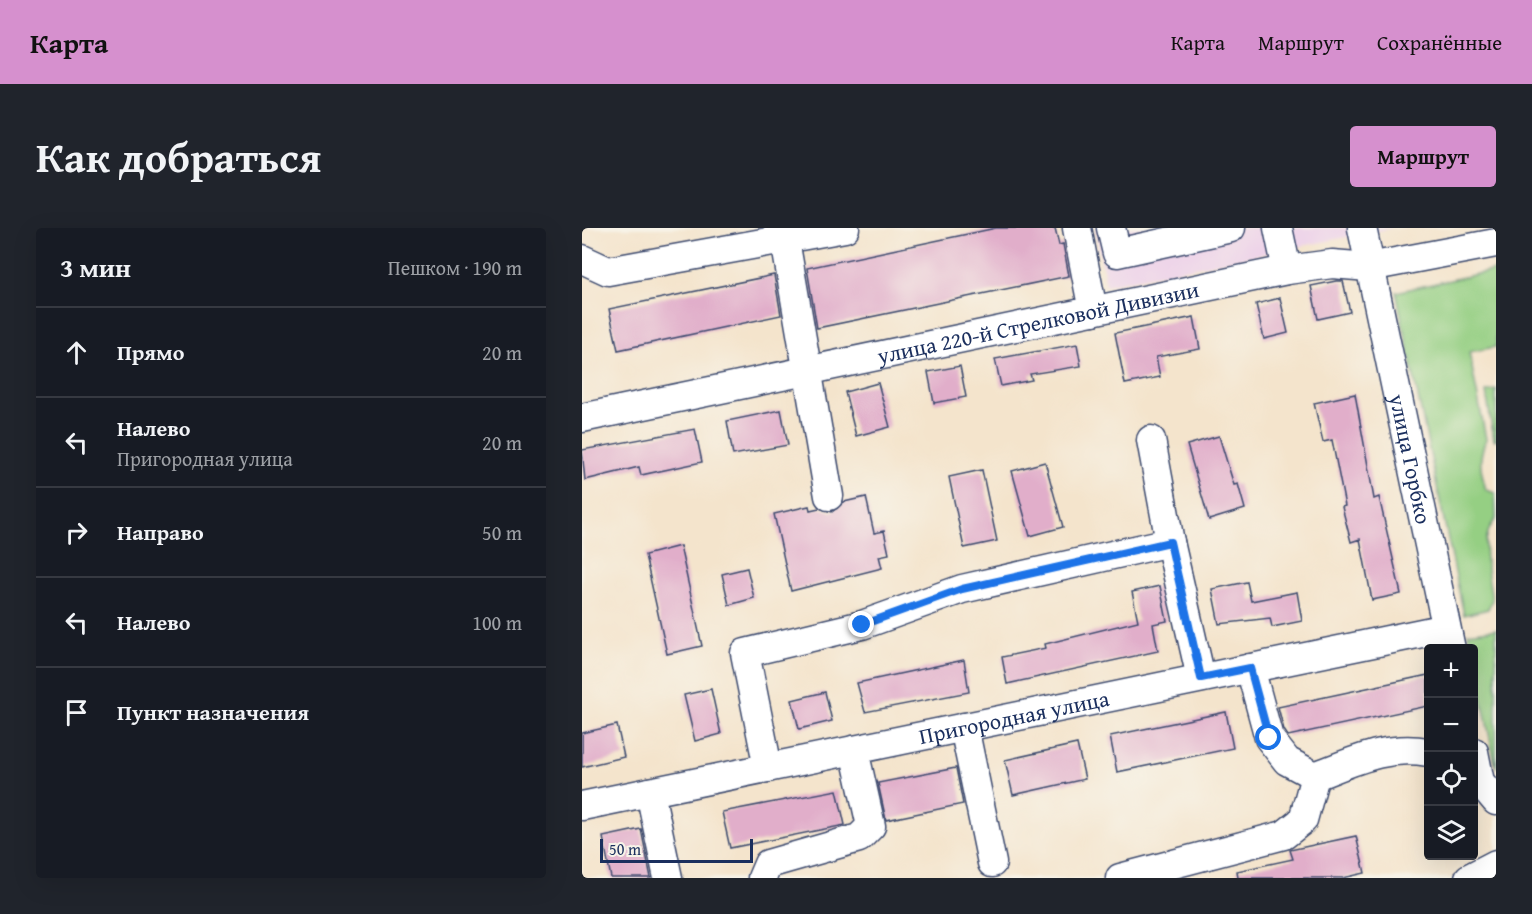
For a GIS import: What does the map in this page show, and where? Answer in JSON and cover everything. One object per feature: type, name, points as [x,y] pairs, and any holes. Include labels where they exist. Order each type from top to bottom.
[{"type":"street","points":[[582,259],[608,271],[845,228]]},
{"type":"street","points":[[1077,228],[1093,311]]},
{"type":"street","points":[[1111,228],[1117,253],[1231,228]]},
{"type":"street","points":[[1278,228],[1287,270]]},
{"type":"street","name":"улица Горбко","points":[[1362,228],[1449,638]]},
{"type":"street","points":[[785,240],[829,496]]},
{"type":"street","name":"улица 220-й Стрелковой Дивизии","points":[[582,418],[1287,270],[1332,264],[1369,267],[1496,243]]},
{"type":"street","points":[[1150,440],[1170,542],[1201,678]]},
{"type":"street","points":[[768,768],[745,653],[862,625],[962,589],[1170,542]]},
{"type":"street","name":"Пригородная улица","points":[[582,806],[1250,668],[1449,638]]},
{"type":"street","points":[[1250,668],[1269,738],[1287,761],[1315,776],[1368,756],[1404,748],[1424,751]]},
{"type":"street","points":[[964,727],[992,863]]},
{"type":"street","points":[[762,878],[768,864],[859,838],[871,826],[854,750]]},
{"type":"street","points":[[1478,770],[1483,787]]},
{"type":"street","points":[[1120,878],[1284,835],[1303,820],[1315,776]]},
{"type":"street","points":[[650,792],[668,878]]},
{"type":"street","points":[[1469,878],[1496,864]]},
{"type":"shaded area","points":[[1095,228],[1393,228],[1106,285]]},
{"type":"green space","points":[[1496,270],[1496,347],[1469,352],[1486,439],[1481,458],[1482,475],[1486,490],[1495,493],[1496,519],[1490,527],[1486,547],[1492,600],[1488,609],[1464,615],[1396,292]]},
{"type":"green space","points":[[1496,390],[1496,440],[1494,440],[1486,392]]},
{"type":"green space","points":[[1496,629],[1496,768],[1478,680],[1478,644],[1470,644],[1468,633]]},
{"type":"building","points":[[996,228],[1055,228],[1059,245],[1063,244],[1069,276],[817,328],[807,268]]},
{"type":"building","points":[[774,275],[781,315],[618,350],[609,309]]},
{"type":"building","points":[[1343,281],[1350,312],[1318,319],[1311,286]]},
{"type":"building","points":[[1280,298],[1288,333],[1264,339],[1256,304]]},
{"type":"building","points":[[1194,317],[1200,349],[1156,357],[1160,377],[1125,384],[1115,333]]},
{"type":"building","points":[[1077,344],[1081,366],[1030,374],[1032,380],[1001,386],[995,359]]},
{"type":"building","points":[[960,366],[966,397],[934,403],[928,372]]},
{"type":"building","points":[[878,383],[890,427],[856,436],[845,392]]},
{"type":"building","points":[[1355,394],[1374,499],[1379,497],[1401,594],[1372,600],[1360,539],[1351,542],[1342,507],[1345,506],[1332,440],[1323,442],[1314,403]]},
{"type":"building","points":[[781,410],[788,445],[733,455],[727,421]]},
{"type":"building","points":[[695,429],[702,462],[641,475],[639,467],[585,480],[582,450]]},
{"type":"building","points":[[1219,436],[1234,485],[1238,484],[1245,509],[1209,520],[1187,445]]},
{"type":"building","points":[[1045,462],[1063,527],[1030,536],[1012,471]]},
{"type":"building","points":[[982,470],[997,541],[964,548],[949,477]]},
{"type":"building","points":[[866,497],[874,533],[884,531],[889,554],[879,556],[882,568],[791,591],[774,514],[809,506],[810,510],[819,508],[832,512],[844,502]]},
{"type":"building","points":[[680,546],[702,646],[667,654],[645,555]]},
{"type":"building","points":[[747,568],[754,598],[729,605],[722,574]]},
{"type":"building","points":[[1247,582],[1251,601],[1297,592],[1302,621],[1272,627],[1270,618],[1219,624],[1212,589]]},
{"type":"building","points":[[1160,586],[1167,621],[1153,624],[1158,651],[1007,684],[1002,657],[1046,648],[1045,644],[1138,621],[1132,592]]},
{"type":"building","points":[[964,660],[969,692],[865,712],[857,683]]},
{"type":"building","points":[[1424,676],[1424,707],[1288,736],[1284,730],[1278,707]]},
{"type":"building","points":[[711,689],[721,734],[695,741],[684,695]]},
{"type":"building","points":[[825,692],[832,721],[799,729],[792,700]]},
{"type":"building","points":[[1226,712],[1233,748],[1117,772],[1110,736]]},
{"type":"building","points":[[617,725],[624,757],[582,767],[582,733]]},
{"type":"building","points":[[1077,744],[1085,779],[1013,795],[1005,760]]},
{"type":"building","points":[[956,768],[963,804],[886,820],[878,783]]},
{"type":"building","points":[[837,790],[845,825],[730,848],[722,812]]},
{"type":"building","points":[[641,829],[651,878],[611,878],[603,837]]},
{"type":"building","points":[[1356,836],[1365,873],[1343,878],[1238,878],[1237,871],[1293,859],[1290,850]]},
{"type":"route","points":[[862,625],[962,589],[1170,542],[1201,678],[1250,668],[1269,738]]}]
